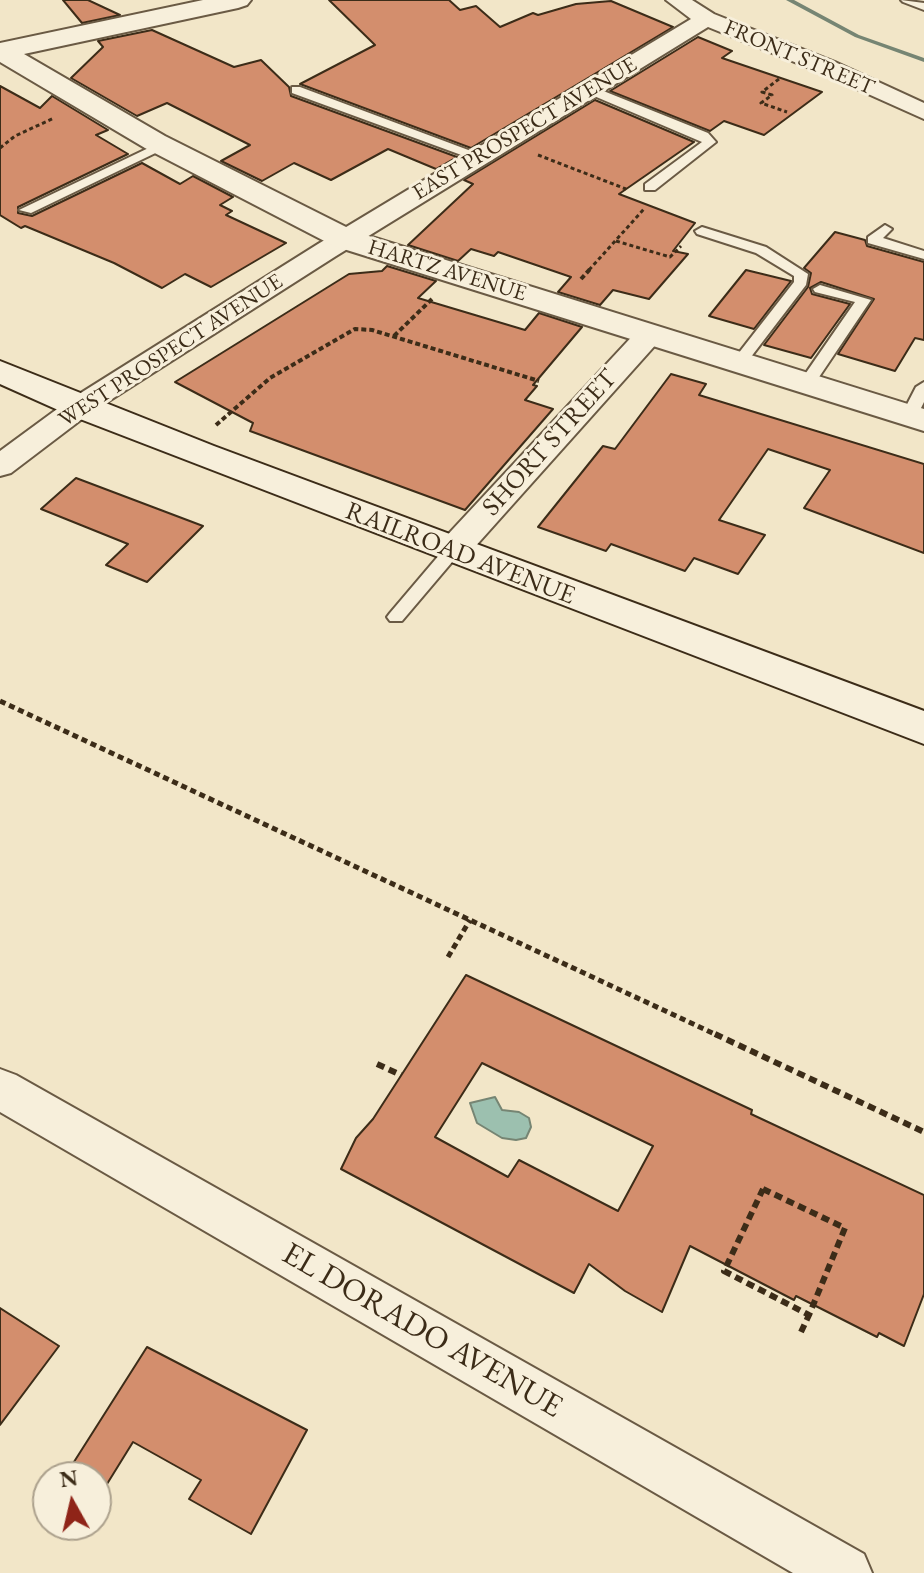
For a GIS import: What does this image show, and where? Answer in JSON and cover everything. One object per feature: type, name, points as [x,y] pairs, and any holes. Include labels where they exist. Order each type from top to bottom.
[{"type":"street","points":[[0,51],[238,0]]},
{"type":"street","name":"FRONT STREET","points":[[677,0],[706,19],[827,67],[924,112]]},
{"type":"street","name":"EAST PROSPECT AVENUE","points":[[345,239],[706,19]]},
{"type":"street","name":"HARTZ AVENUE","points":[[0,51],[164,146],[345,239],[739,363],[807,383],[919,408]]},
{"type":"street","name":"WEST PROSPECT AVENUE","points":[[0,466],[79,407],[345,239]]},
{"type":"street","name":"SHORT STREET","points":[[452,551],[649,335]]},
{"type":"street","name":"RAILROAD AVENUE","points":[[0,371],[79,407],[924,728]]},
{"type":"street","name":"EL DORADO AVENUE","points":[[0,1089],[845,1573]]},
{"type":"lane","points":[[907,0],[924,7]]},
{"type":"lane","points":[[296,90],[480,157]]},
{"type":"lane","points":[[591,90],[703,136],[710,142],[650,187]]},
{"type":"lane","points":[[26,210],[164,146]]},
{"type":"lane","points":[[885,229],[873,240],[924,255]]},
{"type":"lane","points":[[702,231],[761,250],[801,274],[801,282],[739,363]]},
{"type":"lane","points":[[807,383],[864,300],[820,289]]},
{"type":"lane","points":[[396,617],[452,551]]},
{"type":"path","points":[[785,75],[762,92],[772,95],[761,103],[787,112]]},
{"type":"path","points":[[0,148],[15,136],[60,115]]},
{"type":"path","points":[[505,141],[653,198],[573,288]]},
{"type":"path","points":[[632,191],[650,187]]},
{"type":"path","points":[[616,241],[670,257],[702,231]]},
{"type":"path","points":[[394,336],[438,292]]},
{"type":"path","points":[[215,426],[270,378],[349,331],[372,330],[539,381]]},
{"type":"path","points":[[0,701],[924,1132]]},
{"type":"path","points":[[448,957],[470,920]]},
{"type":"path","points":[[377,1064],[401,1075]]},
{"type":"path","points":[[801,1332],[809,1315],[845,1228],[763,1189],[724,1271],[809,1315]]},
{"type":"shaded area","points":[[495,1097],[502,1110],[519,1112],[529,1118],[531,1127],[526,1138],[502,1138],[477,1123],[470,1103]]},
{"type":"building","points":[[63,0],[88,0],[120,15],[82,23]]},
{"type":"building","points":[[329,0],[449,0],[460,10],[476,6],[500,27],[533,13],[538,15],[576,4],[611,1],[673,27],[471,148],[300,84],[375,45]]},
{"type":"building","points":[[152,30],[234,67],[261,60],[289,87],[291,96],[457,157],[436,169],[388,149],[331,180],[294,163],[262,181],[221,161],[250,145],[167,103],[137,116],[71,78],[103,47],[98,41]]},
{"type":"building","points":[[698,37],[732,51],[722,58],[822,92],[764,135],[724,121],[710,131],[610,91]]},
{"type":"building","points":[[0,86],[40,108],[52,96],[108,130],[96,135],[128,154],[18,207],[18,213],[32,216],[142,163],[180,184],[193,176],[233,197],[220,205],[232,211],[226,215],[286,243],[211,287],[185,274],[162,288],[114,263],[25,226],[21,228],[0,215]]},
{"type":"building","points":[[595,100],[694,142],[619,194],[695,223],[673,251],[688,254],[649,299],[613,290],[600,305],[558,292],[571,277],[498,252],[494,256],[471,249],[458,261],[408,245],[473,184],[464,180]]},
{"type":"building","points":[[835,232],[865,240],[867,246],[924,262],[924,340],[915,338],[895,371],[838,354],[874,299],[821,282],[810,288],[812,294],[850,304],[811,358],[764,345],[808,287],[811,273],[804,268]]},
{"type":"building","points":[[387,266],[436,281],[418,298],[525,330],[539,313],[582,327],[533,385],[537,386],[525,400],[553,409],[465,510],[250,431],[253,423],[175,382],[349,274],[382,271]]},
{"type":"building","points":[[746,270],[791,281],[754,329],[709,316]]},
{"type":"building","points":[[671,374],[706,384],[699,395],[924,464],[924,553],[804,508],[830,470],[768,449],[719,520],[765,535],[738,574],[694,558],[685,571],[611,544],[606,551],[538,527],[603,446],[615,449]]},
{"type":"building","points":[[76,478],[203,526],[147,582],[106,565],[128,544],[41,509]]},
{"type":"building","points":[[466,975],[924,1195],[924,1294],[904,1346],[879,1333],[877,1337],[796,1296],[794,1300],[690,1246],[662,1312],[625,1291],[589,1264],[574,1293],[341,1169],[356,1138],[373,1119]],"holes":[[[482,1063],[653,1146],[618,1211],[519,1160],[508,1177],[435,1137]]]},
{"type":"building","points":[[0,1308],[59,1346],[0,1425]]},
{"type":"building","points":[[147,1347],[307,1430],[251,1534],[189,1499],[201,1480],[133,1442],[112,1476],[112,1461],[75,1461]]},
{"type":"waterway","points":[[789,0],[857,36],[924,60]]}]
